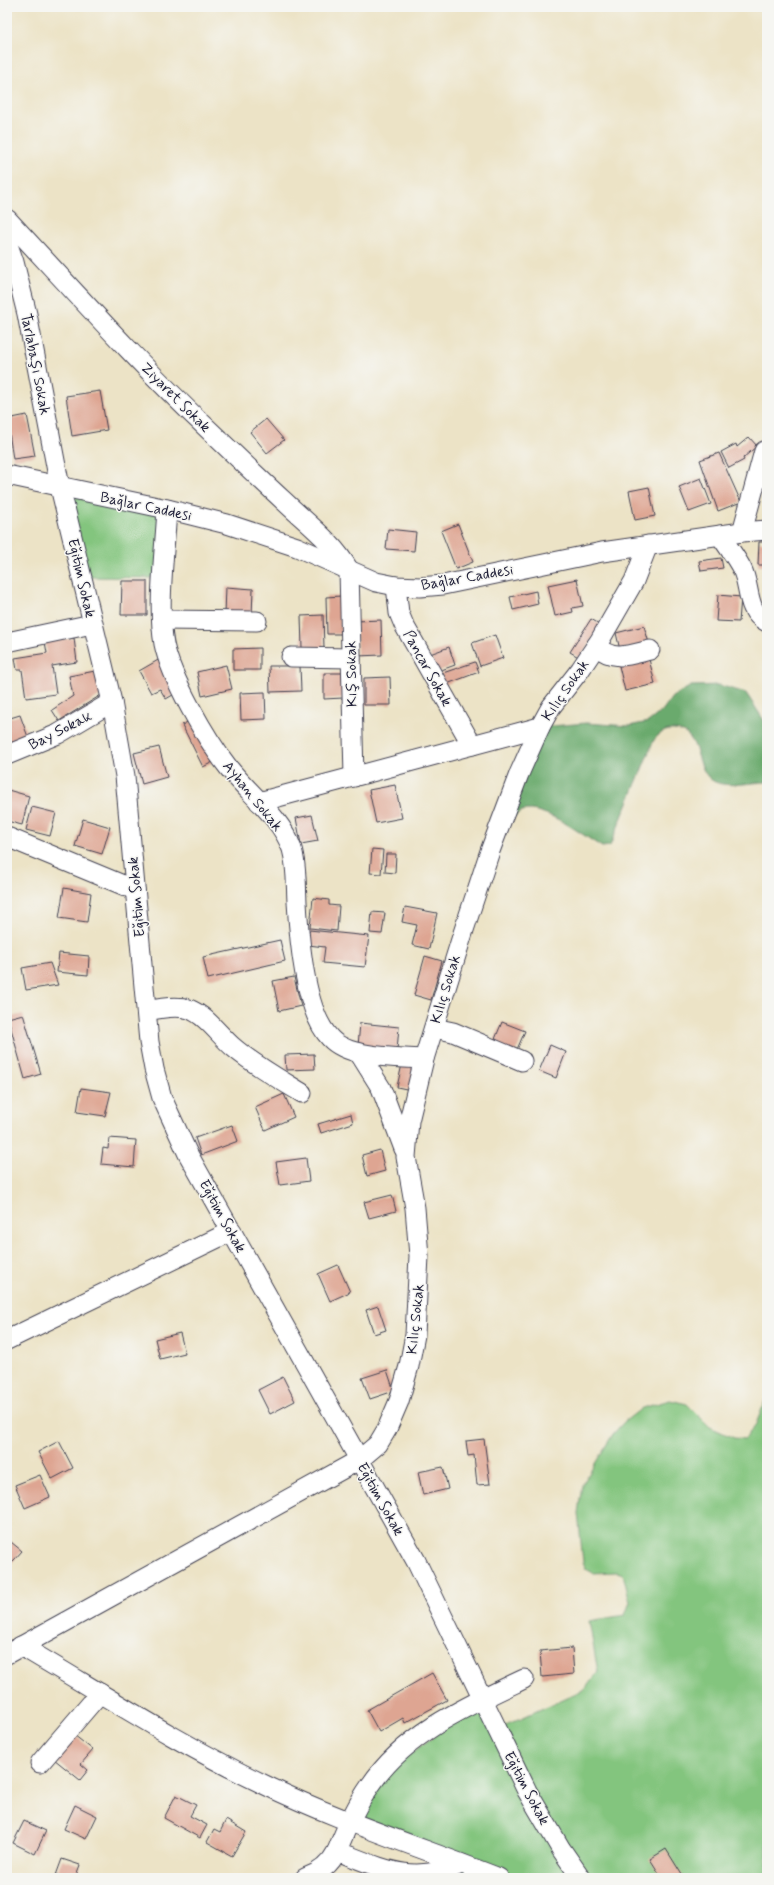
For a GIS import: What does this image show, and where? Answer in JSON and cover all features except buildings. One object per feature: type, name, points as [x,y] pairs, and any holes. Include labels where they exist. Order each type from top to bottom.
[{"type":"street","name":"Ziyaret Sokak","points":[[7,219],[167,390],[253,473],[318,532],[336,550],[349,570]]},
{"type":"street","name":"Tarlabaşı Sokak","points":[[7,242],[14,262],[27,314],[60,487]]},
{"type":"street","points":[[742,532],[764,451]]},
{"type":"street","name":"Bağlar Caddesi","points":[[7,475],[167,509],[227,524],[297,547],[376,582],[396,586],[420,587],[443,585],[554,561],[648,545],[767,530]]},
{"type":"street","name":"Eğitim Sokak","points":[[60,487],[112,702],[125,776],[151,1049],[162,1098],[188,1154],[416,1561],[527,1791],[561,1849],[581,1878]]},
{"type":"street","name":"Ayhan Sokak","points":[[167,509],[162,620],[164,644],[167,656],[190,704],[215,749],[277,823],[286,837],[295,863],[299,938],[310,994],[315,1011],[330,1039],[347,1050],[359,1053],[424,1060]]},
{"type":"street","points":[[720,535],[744,572],[748,596],[755,612],[761,619],[767,622]]},
{"type":"street","name":"Kılıç Sokak","points":[[14,1650],[359,1460],[378,1444],[387,1429],[399,1402],[416,1335],[419,1256],[415,1201],[406,1157],[409,1121],[424,1060],[490,851],[519,774],[540,727],[551,707],[580,670],[596,646],[634,581],[648,545]]},
{"type":"street","name":"Kış Sokak","points":[[349,570],[354,777]]},
{"type":"street","name":"Pancar Sokak","points":[[396,586],[399,613],[404,625],[472,745]]},
{"type":"street","points":[[162,620],[257,621]]},
{"type":"street","points":[[7,642],[92,624]]},
{"type":"street","points":[[596,646],[604,653],[617,656],[650,650]]},
{"type":"street","points":[[291,657],[351,658]]},
{"type":"street","name":"Bay Sokak","points":[[7,755],[58,734],[112,702]]},
{"type":"street","points":[[259,802],[540,727]]},
{"type":"street","points":[[7,837],[135,890]]},
{"type":"street","points":[[147,1011],[175,1007],[188,1009],[198,1014],[234,1047],[302,1094]]},
{"type":"street","points":[[434,1028],[453,1032],[522,1061]]},
{"type":"street","points":[[359,1053],[381,1088],[397,1126],[406,1157]]},
{"type":"street","points":[[7,1340],[232,1232]]},
{"type":"street","points":[[14,1650],[100,1693],[208,1755],[264,1784],[349,1821],[499,1878]]},
{"type":"street","points":[[304,1878],[324,1869],[333,1858],[349,1821],[370,1785],[403,1749],[435,1725],[482,1698],[524,1679]]},
{"type":"street","points":[[40,1763],[100,1693]]},
{"type":"street","points":[[337,1851],[398,1875],[410,1876],[443,1872],[462,1864]]},
{"type":"green space","points":[[60,487],[167,509],[163,578],[81,577]]},
{"type":"green space","points":[[719,685],[746,693],[767,725],[767,782],[727,785],[715,782],[708,777],[703,770],[690,737],[683,732],[668,730],[660,734],[654,740],[610,846],[602,847],[552,816],[531,810],[522,811],[516,814],[503,831],[540,727],[586,723],[629,726],[648,722],[662,711],[672,697],[691,686]]},
{"type":"green space","points":[[767,1396],[767,1878],[461,1878],[462,1864],[349,1821],[370,1785],[482,1699],[497,1729],[585,1689],[598,1672],[589,1621],[625,1615],[630,1602],[623,1574],[617,1572],[593,1573],[586,1569],[583,1562],[578,1513],[582,1485],[613,1434],[624,1422],[642,1408],[670,1400],[687,1404],[710,1427],[734,1438],[745,1439],[756,1424]]}]
